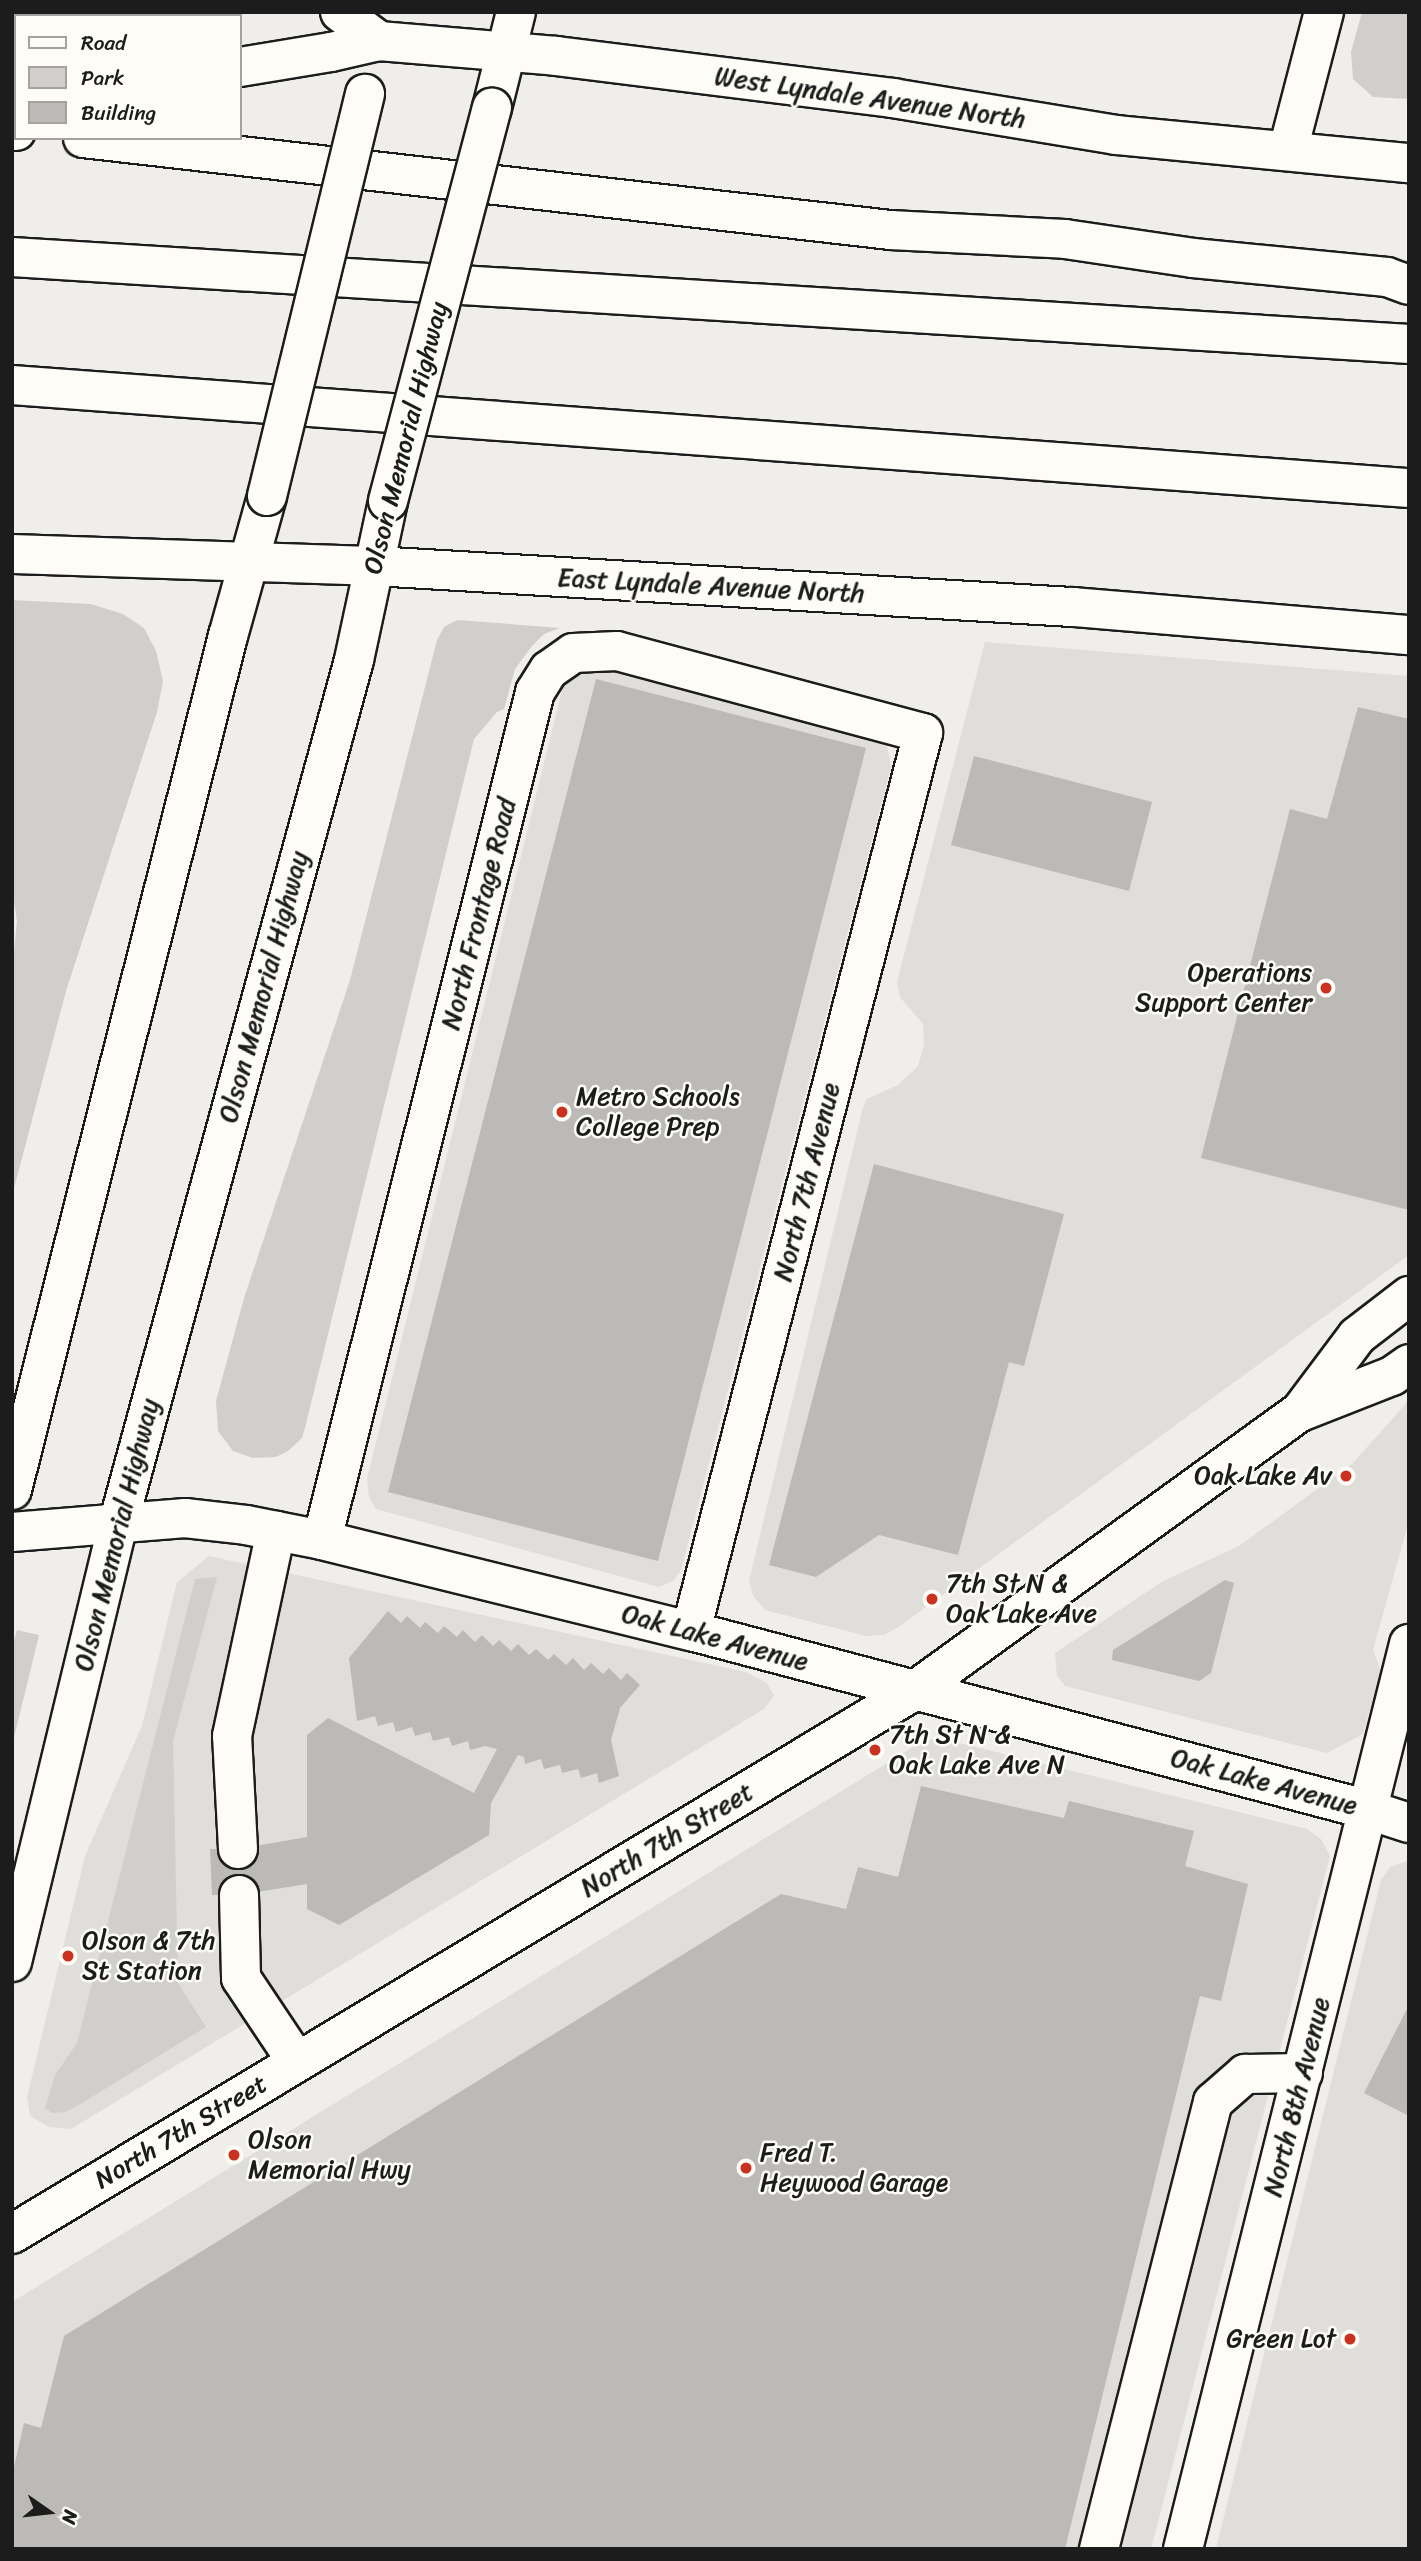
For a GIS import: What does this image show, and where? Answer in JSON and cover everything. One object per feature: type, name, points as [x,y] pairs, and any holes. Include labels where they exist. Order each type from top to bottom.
[{"type":"main road","points":[[12,1490],[267,496],[382,26],[340,12]]},
{"type":"main road","name":"Olson Memorial Highway","points":[[12,1962],[118,1524],[354,660],[388,501],[516,12]]},
{"type":"main road","points":[[1288,150],[1324,12]]},
{"type":"main road","name":"West Lyndale Avenue North","points":[[256,65],[382,26],[507,52],[893,98],[1116,135],[1409,163]]},
{"type":"main road","points":[[101,140],[890,230],[1065,239],[1193,258],[1387,277],[1409,285]]},
{"type":"main road","points":[[12,257],[1409,344]]},
{"type":"main road","points":[[12,385],[1409,488]]},
{"type":"main road","name":"East Lyndale Avenue North","points":[[12,554],[373,566],[1073,607],[1409,635]]},
{"type":"main road","name":"North Frontage Road","points":[[322,1540],[535,692],[549,670],[573,653],[617,651],[923,733]]},
{"type":"main road","name":"North 7th Avenue","points":[[691,1631],[923,733]]},
{"type":"main road","name":"North 7th Street","points":[[1300,1412],[1357,1336],[1409,1296]]},
{"type":"main road","name":"North 7th Street","points":[[12,2234],[914,1690],[1300,1412],[1392,1376],[1409,1364]]},
{"type":"main road","name":"Oak Lake Avenue","points":[[12,1532],[186,1518],[322,1540],[691,1631],[1369,1810],[1409,1823]]},
{"type":"main road","points":[[238,1849],[232,1736],[276,1531]]},
{"type":"main road","name":"North 8th Avenue","points":[[1183,2549],[1409,1644]]},
{"type":"main road","points":[[239,1895],[241,1978],[297,2063]]},
{"type":"main road","points":[[1099,2549],[1213,2102],[1245,2074],[1303,2073]]},
{"type":"shaded area","points":[[985,642],[1409,676],[1409,1255],[900,1626],[884,1635],[866,1636],[765,1610],[753,1596],[749,1581],[863,1107],[867,1099],[898,1085],[918,1066],[924,1045],[923,1024],[900,997],[897,982]]},
{"type":"shaded area","points":[[598,656],[876,736],[887,745],[891,767],[681,1570],[673,1581],[659,1587],[376,1509],[369,1497],[367,1479],[565,678]]},
{"type":"shaded area","points":[[1409,1400],[1409,1521],[1373,1650],[1381,1671],[1363,1734],[1327,1753],[1065,1686],[1057,1676],[1055,1653],[1163,1581],[1239,1546],[1353,1463]]},
{"type":"shaded area","points":[[209,1556],[746,1672],[767,1683],[774,1696],[764,1709],[71,2129],[49,2127],[30,2116],[27,2097],[85,1856],[142,1726],[177,1582]]},
{"type":"shaded area","name":"Fred T. Heywood Garage","points":[[926,1739],[960,1743],[1307,1829],[1321,1839],[1330,1856],[1151,2549],[12,2549],[12,2302]]},
{"type":"shaded area","name":"Green Lot","points":[[1407,1861],[1409,2549],[1216,2549],[1381,1880],[1390,1867]]},
{"type":"green space","points":[[1362,12],[1409,12],[1409,99],[1373,97],[1353,79],[1351,52]]},
{"type":"green space","points":[[12,600],[91,604],[123,614],[144,628],[156,651],[163,681],[157,712],[66,991],[12,1196],[12,971],[17,921],[12,889]]},
{"type":"green space","points":[[457,620],[560,628],[544,634],[532,646],[515,669],[504,709],[497,712],[474,739],[302,1438],[288,1451],[276,1457],[253,1458],[233,1451],[218,1431],[216,1401],[244,1298],[350,980],[437,640],[444,627]]},
{"type":"green space","points":[[217,1577],[173,1741],[178,1983],[206,2027],[77,2106],[65,2112],[52,2113],[45,2108],[55,2075],[77,2043],[195,1579]]},
{"type":"green space","points":[[17,1630],[39,1635],[12,1746],[12,1648]]},
{"type":"building","points":[[596,679],[866,748],[658,1561],[388,1492]]},
{"type":"building","name":"Operations Support Center","points":[[1358,707],[1409,719],[1409,1210],[1201,1158],[1290,809],[1327,819]]},
{"type":"building","points":[[974,756],[1152,802],[1129,891],[951,845]]},
{"type":"building","points":[[874,1164],[1064,1214],[1024,1366],[1009,1362],[958,1555],[879,1535],[816,1577],[769,1565]]},
{"type":"building","points":[[1225,1580],[1234,1583],[1211,1673],[1199,1681],[1112,1660],[1113,1650]]},
{"type":"building","points":[[388,1611],[401,1623],[407,1616],[420,1628],[425,1622],[438,1633],[444,1626],[457,1637],[463,1630],[475,1642],[482,1635],[493,1646],[499,1640],[511,1651],[518,1644],[529,1655],[536,1649],[548,1660],[554,1654],[566,1665],[573,1658],[584,1670],[591,1663],[603,1674],[609,1668],[621,1680],[627,1673],[640,1685],[620,1708],[611,1740],[619,1776],[599,1783],[597,1773],[581,1778],[578,1769],[562,1773],[560,1765],[544,1769],[541,1759],[525,1764],[524,1757],[518,1755],[491,1803],[489,1835],[339,1925],[307,1909],[307,1884],[239,1895],[212,1895],[210,1849],[238,1849],[307,1837],[307,1735],[328,1718],[474,1793],[497,1749],[485,1746],[470,1750],[468,1741],[452,1746],[449,1737],[433,1741],[430,1732],[415,1736],[412,1727],[396,1732],[393,1722],[378,1726],[375,1716],[357,1721],[349,1658]]},
{"type":"building","name":"Fred T. Heywood Garage","points":[[921,1786],[1064,1818],[1069,1801],[1194,1831],[1185,1866],[1248,1884],[1221,2001],[1200,1996],[1065,2549],[12,2549],[12,2476],[24,2423],[41,2428],[64,2336],[781,1894],[846,1909],[858,1867],[898,1877]]},
{"type":"building","points":[[1409,2005],[1409,2116],[1364,2093]]},
{"type":"place","name":"Operations Support Center","points":[[1326,988]]},
{"type":"place","name":"Metro Schools College Prep","points":[[562,1112]]},
{"type":"place","name":"Oak Lake Av","points":[[1346,1476]]},
{"type":"place","name":"7th St N & Oak Lake Ave","points":[[932,1599]]},
{"type":"place","name":"7th St N & Oak Lake Ave N","points":[[875,1750]]},
{"type":"place","name":"Olson & 7th St Station","points":[[68,1956]]},
{"type":"place","name":"Olson Memorial Hwy","points":[[234,2155]]},
{"type":"place","name":"Fred T. Heywood Garage","points":[[746,2168]]},
{"type":"place","name":"Green Lot","points":[[1350,2339]]}]
